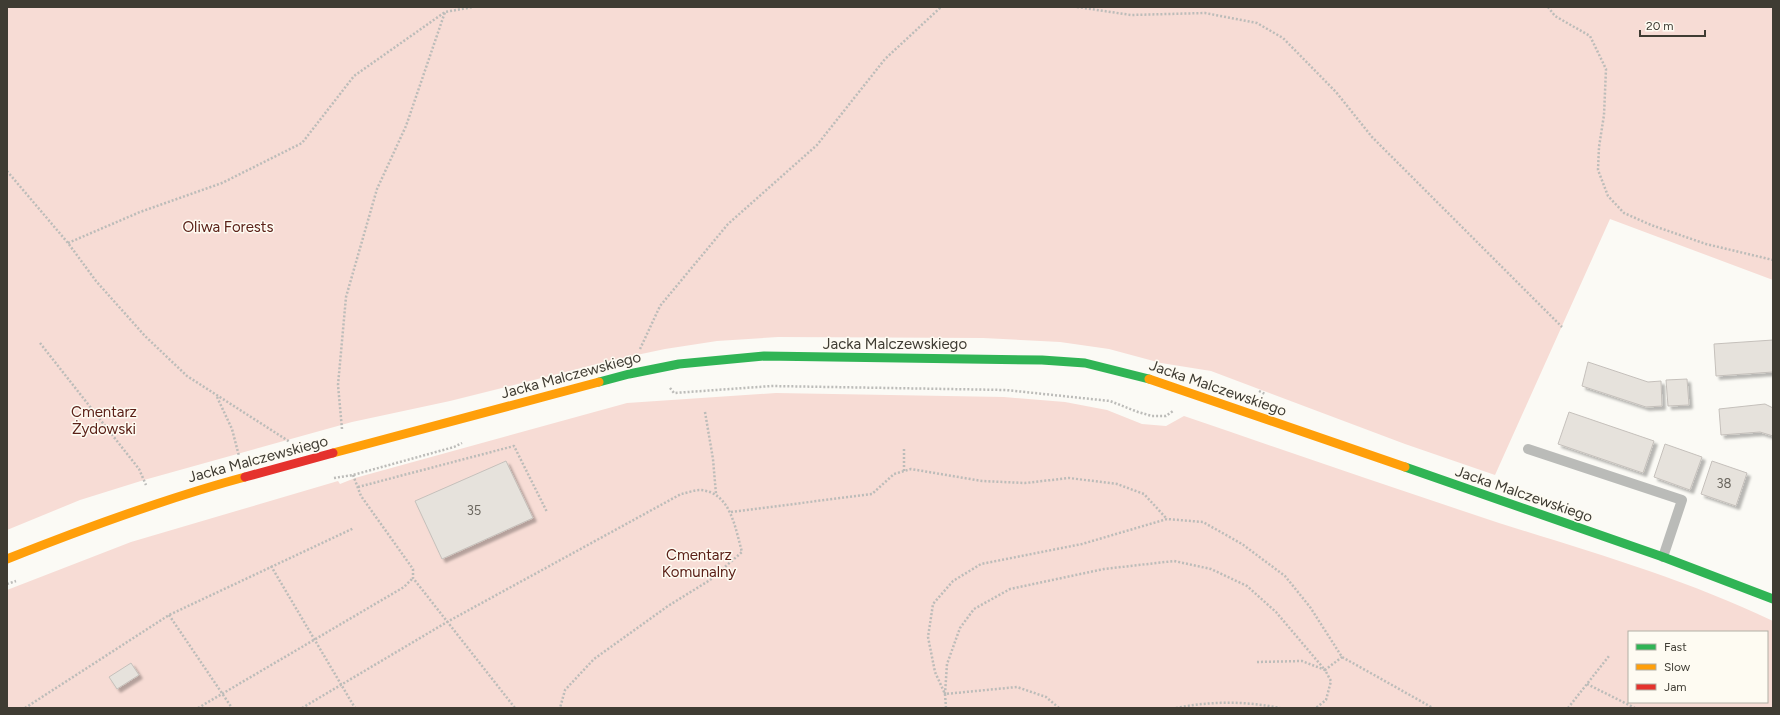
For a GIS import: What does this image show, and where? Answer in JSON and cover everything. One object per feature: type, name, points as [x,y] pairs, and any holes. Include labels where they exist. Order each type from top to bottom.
[{"type":"main road","name":"Jacka Malczewskiego","points":[[7,559],[85,528],[192,491],[629,374],[675,364],[712,359],[764,356],[1034,359],[1085,363],[1150,379],[1663,558],[1773,599]]},
{"type":"lane","points":[[1528,449],[1682,500],[1663,558]]},
{"type":"path","points":[[68,243],[140,212],[222,183],[302,143],[354,76],[445,12],[472,7]]},
{"type":"path","points":[[629,374],[660,306],[728,224],[817,146],[885,59],[941,7]]},
{"type":"path","points":[[1077,7],[1131,15],[1205,13],[1257,23],[1283,38],[1336,92],[1372,137],[1562,327]]},
{"type":"path","points":[[1548,7],[1555,16],[1590,36],[1606,69],[1604,115],[1599,147],[1598,170],[1608,196],[1624,213],[1651,225],[1706,244],[1773,260]]},
{"type":"path","points":[[342,431],[338,384],[346,297],[377,189],[406,126],[445,12]]},
{"type":"path","points":[[7,171],[68,243],[96,281],[146,336],[187,376],[295,445]]},
{"type":"path","points":[[40,342],[139,469],[147,490]]},
{"type":"path","points":[[666,382],[674,393],[772,386],[1006,390],[1110,401],[1152,416],[1166,416],[1176,410]]},
{"type":"path","points":[[217,396],[232,429],[240,461]]},
{"type":"path","points":[[560,708],[565,690],[594,659],[668,606],[710,580],[742,552],[731,512],[716,494],[713,459],[705,412]]},
{"type":"path","points":[[330,478],[353,475],[454,447],[465,442]]},
{"type":"path","points":[[358,487],[514,446],[547,512]]},
{"type":"path","points":[[904,448],[904,471]]},
{"type":"path","points":[[731,512],[872,494],[894,474],[911,469],[982,481],[1025,483],[1069,478],[1117,484],[1144,494],[1167,519]]},
{"type":"path","points":[[353,471],[353,475],[361,496],[413,570],[413,578],[515,708]]},
{"type":"path","points":[[302,708],[447,622],[681,494],[699,490],[716,494]]},
{"type":"path","points":[[945,694],[935,672],[928,637],[934,604],[953,581],[981,564],[1082,544],[1167,519],[1203,522],[1242,544],[1285,576],[1310,607],[1342,656],[1433,708]]},
{"type":"path","points":[[26,708],[169,615],[354,528]]},
{"type":"path","points":[[946,708],[945,694],[947,664],[960,628],[974,609],[1010,589],[1104,570],[1174,562],[1211,569],[1247,586],[1276,612],[1325,670],[1330,681],[1326,700],[1316,708]]},
{"type":"path","points":[[271,566],[355,708]]},
{"type":"path","points":[[198,708],[393,594],[404,587],[413,578]]},
{"type":"path","points":[[7,584],[20,579]]},
{"type":"path","points":[[169,615],[232,708]]},
{"type":"path","points":[[1325,670],[1342,656]]},
{"type":"path","points":[[1568,708],[1609,656]]},
{"type":"path","points":[[1257,662],[1302,661],[1325,670]]},
{"type":"path","points":[[1588,684],[1635,708]]},
{"type":"path","points":[[945,694],[1017,688],[1046,697],[1059,708]]},
{"type":"path","points":[[1176,708],[1199,703],[1259,704],[1280,708]]},
{"type":"green space","name":"Oliwa Forests","points":[[7,7],[1773,7],[1773,280],[1610,219],[1495,475],[1405,444],[1211,371],[1161,363],[1109,349],[1060,342],[983,338],[778,337],[717,341],[665,349],[613,360],[450,401],[352,422],[144,480],[80,500],[7,530]]},
{"type":"green space","name":"Cmentarz Komunalny","points":[[776,393],[1004,397],[1065,402],[1107,410],[1142,424],[1166,426],[1184,416],[1499,523],[1638,567],[1706,592],[1773,621],[1773,708],[7,708],[7,590],[131,542],[338,481],[340,484],[355,478],[627,403]]},
{"type":"building","points":[[1773,340],[1773,372],[1716,376],[1714,344]]},
{"type":"building","points":[[1588,362],[1648,382],[1661,381],[1662,406],[1646,407],[1582,386]]},
{"type":"building","points":[[1687,379],[1689,405],[1668,406],[1666,380]]},
{"type":"building","points":[[1765,404],[1773,408],[1773,436],[1760,432],[1721,435],[1719,409]]},
{"type":"building","points":[[1569,412],[1654,441],[1643,473],[1558,444]]},
{"type":"building","points":[[1665,444],[1702,457],[1690,490],[1654,477]]},
{"type":"building","points":[[506,461],[533,518],[442,559],[415,501]]},
{"type":"building","points":[[1712,461],[1747,473],[1736,506],[1701,494]]},
{"type":"building","points":[[131,663],[139,675],[117,689],[109,677]]},
{"type":"traffic: fast","points":[[599,382],[629,374],[679,364],[764,356],[1042,360],[1085,363],[1149,379]]},
{"type":"traffic: fast","points":[[1405,467],[1663,557],[1773,599]]},
{"type":"traffic: slow","points":[[1149,379],[1405,467]]},
{"type":"traffic: slow","points":[[333,453],[599,382]]},
{"type":"traffic: slow","points":[[7,559],[124,515],[245,477]]},
{"type":"traffic: jam","points":[[245,477],[333,453]]},
{"type":"park label","name":"Cmentarz Żydowski","points":[[104,420]]}]
